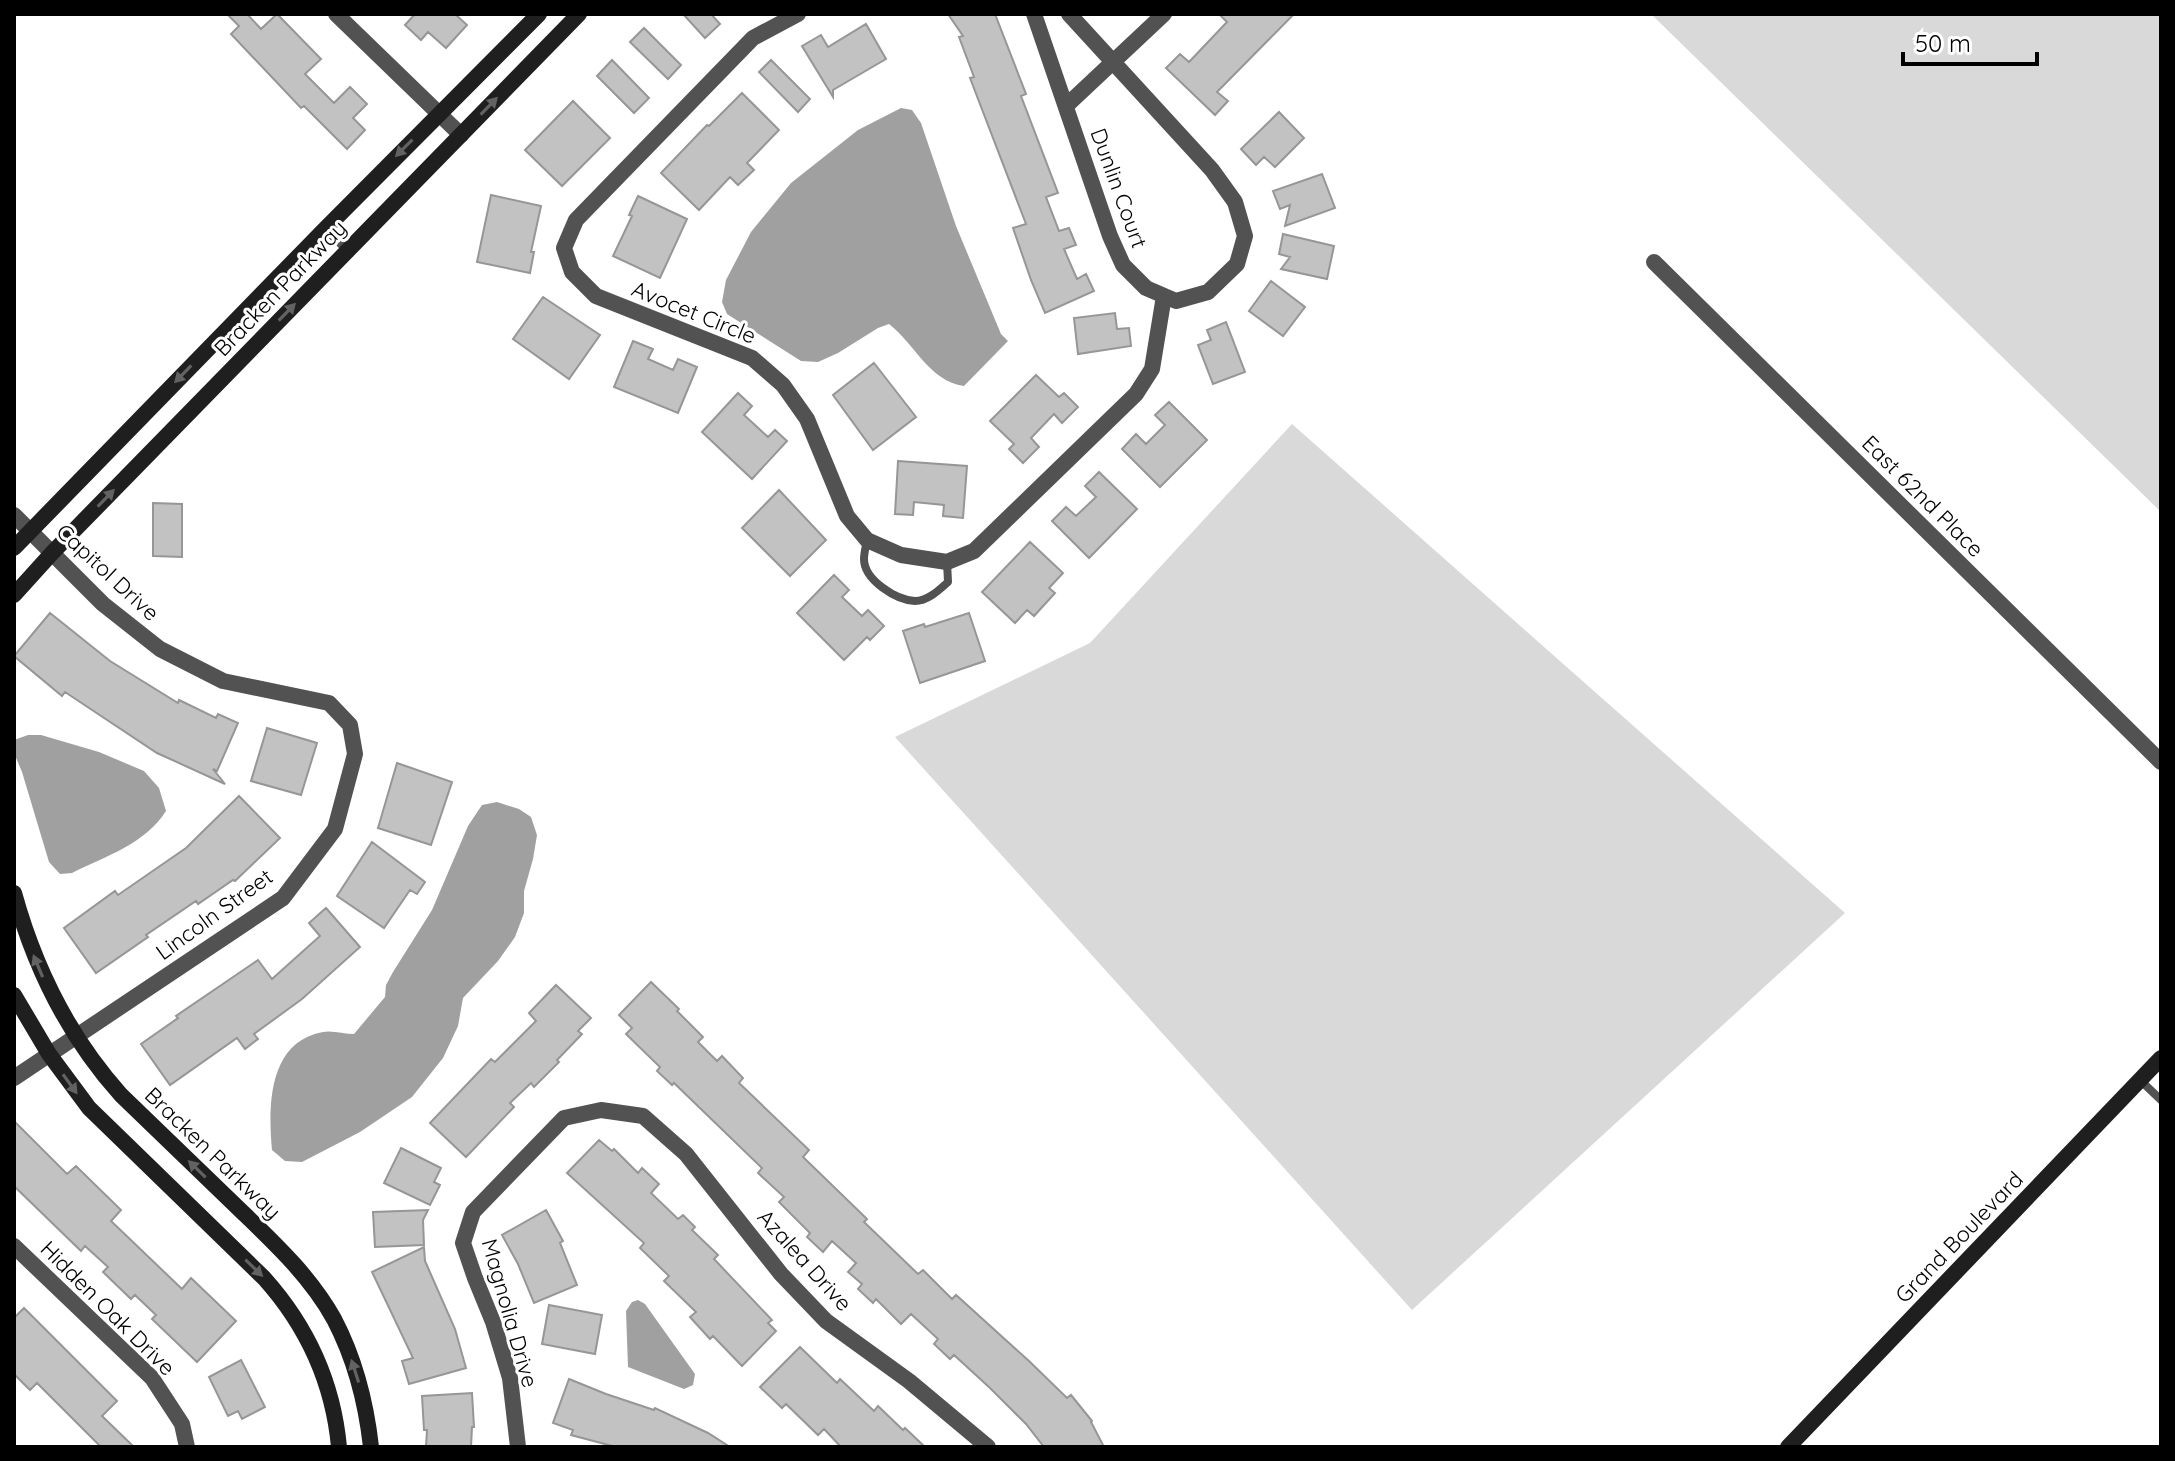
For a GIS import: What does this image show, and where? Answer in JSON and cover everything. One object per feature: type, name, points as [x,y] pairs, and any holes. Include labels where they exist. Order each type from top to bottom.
[{"type":"street","points":[[336,14],[461,135]]},
{"type":"street","name":"Bracken Parkway","points":[[14,548],[539,14]]},
{"type":"street","name":"Bracken Parkway","points":[[14,595],[579,14]]},
{"type":"street","name":"Avocet Circle","points":[[798,14],[753,38],[576,220],[564,248],[572,272],[596,296],[752,358],[783,385],[807,419],[847,516],[867,540]]},
{"type":"street","name":"Dunlin Court","points":[[1034,14],[1110,236],[1123,265],[1146,288],[1164,296]]},
{"type":"street","points":[[867,540],[901,555],[947,562],[974,551],[1136,394],[1152,369],[1164,296],[1176,301],[1208,292],[1237,264],[1245,236],[1235,202],[1212,170],[1069,14]]},
{"type":"street","points":[[1066,106],[1164,14]]},
{"type":"street","name":"East 62nd Place","points":[[1654,262],[2161,762]]},
{"type":"street","name":"Capitol Drive","points":[[14,515],[103,604],[160,649],[223,681],[329,703],[350,725]]},
{"type":"street","name":"Lincoln Street","points":[[14,1078],[283,898],[335,829],[355,754],[350,725]]},
{"type":"street","name":"Bracken Parkway","points":[[14,893],[30,947],[51,995],[100,1071],[280,1249],[308,1280],[333,1318],[352,1359],[364,1401],[371,1447]]},
{"type":"street","points":[[14,995],[49,1054],[89,1108],[264,1278],[286,1304],[321,1367],[334,1409],[339,1447]]},
{"type":"street","name":"Grand Boulevard","points":[[1788,1447],[2161,1058]]},
{"type":"street","name":"Magnolia Drive","points":[[518,1447],[510,1378],[463,1243],[473,1212],[564,1118],[601,1110],[643,1116]]},
{"type":"street","name":"Azalea Drive","points":[[643,1116],[686,1154],[781,1274],[826,1321],[909,1381],[988,1447]]},
{"type":"street","name":"Hidden Oak Drive","points":[[14,1246],[152,1378],[182,1424],[187,1447]]},
{"type":"lane","points":[[325,229],[347,250]]},
{"type":"lane","points":[[867,540],[863,562],[873,580],[891,594],[917,601],[936,593],[948,582],[947,562]]},
{"type":"lane","points":[[2140,1080],[2161,1100]]},
{"type":"shaded area","points":[[1651,14],[2161,14],[2161,512]]},
{"type":"shaded area","points":[[901,108],[912,110],[921,123],[956,226],[1001,334],[1008,341],[964,386],[941,377],[889,324],[818,362],[801,361],[727,314],[722,302],[726,280],[751,232],[791,183],[858,130]]},
{"type":"shaded area","points":[[1292,424],[1845,913],[1412,1310],[895,737],[1090,643]]},
{"type":"shaded area","points":[[41,735],[99,752],[144,771],[159,788],[166,811],[136,841],[72,873],[60,874],[49,862],[14,753],[14,740]]},
{"type":"shaded area","points":[[497,802],[519,809],[531,817],[537,835],[524,891],[524,913],[515,937],[498,961],[463,998],[458,1026],[443,1058],[412,1097],[360,1132],[302,1162],[285,1161],[272,1150],[271,1133],[272,1096],[282,1062],[291,1048],[305,1038],[327,1032],[354,1034],[385,997],[386,985],[432,910],[468,826],[482,805]]},
{"type":"shaded area","points":[[638,1300],[645,1304],[695,1374],[693,1385],[684,1389],[628,1367],[626,1311],[632,1302]]},
{"type":"building","points":[[227,14],[247,14],[261,29],[277,14],[321,59],[305,74],[334,103],[350,87],[367,104],[353,118],[365,130],[347,149],[304,106],[301,108],[231,34],[239,26]]},
{"type":"building","points":[[415,14],[455,14],[467,25],[446,48],[428,32],[421,40],[405,25]]},
{"type":"building","points":[[683,14],[711,14],[720,24],[705,38]]},
{"type":"building","points":[[948,14],[995,14],[1026,94],[1021,96],[1058,193],[1046,197],[1059,231],[1069,228],[1076,245],[1064,249],[1077,279],[1086,274],[1094,291],[1045,313],[1013,228],[1026,224],[970,78],[974,77],[959,37],[963,36]]},
{"type":"building","points":[[1219,14],[1294,14],[1217,92],[1228,101],[1215,115],[1166,68],[1180,54],[1189,62],[1227,22]]},
{"type":"building","points":[[866,24],[886,59],[833,90],[833,97],[802,46],[821,35],[828,47]]},
{"type":"building","points":[[644,28],[681,65],[668,79],[630,42]]},
{"type":"building","points":[[612,60],[649,98],[634,113],[597,76]]},
{"type":"building","points":[[771,60],[810,99],[798,112],[759,72]]},
{"type":"building","points":[[742,93],[779,130],[747,163],[754,170],[738,185],[730,177],[699,210],[661,173]]},
{"type":"building","points":[[573,101],[610,138],[562,186],[525,150]]},
{"type":"building","points":[[1279,112],[1304,138],[1275,167],[1264,157],[1256,165],[1241,149]]},
{"type":"building","points":[[1322,174],[1335,208],[1285,226],[1290,205],[1280,209],[1273,191]]},
{"type":"building","points":[[491,195],[541,206],[531,252],[534,252],[530,273],[477,262]]},
{"type":"building","points":[[638,196],[687,219],[660,278],[613,256]]},
{"type":"building","points":[[1283,234],[1334,246],[1327,279],[1281,269],[1290,257],[1279,254]]},
{"type":"building","points":[[1271,281],[1305,307],[1283,336],[1249,311]]},
{"type":"building","points":[[543,297],[600,335],[569,379],[513,339]]},
{"type":"building","points":[[1115,313],[1117,329],[1129,328],[1131,346],[1078,354],[1074,318]]},
{"type":"building","points":[[1226,322],[1245,372],[1213,384],[1198,345],[1211,340],[1207,330]]},
{"type":"building","points":[[633,341],[653,349],[648,359],[673,370],[678,359],[697,367],[678,413],[614,387]]},
{"type":"building","points":[[874,363],[916,417],[873,450],[833,395]]},
{"type":"building","points":[[1036,375],[1059,397],[1064,393],[1078,407],[1062,423],[1054,414],[1031,438],[1039,447],[1023,463],[1009,449],[1014,444],[990,421]]},
{"type":"building","points":[[738,393],[752,406],[744,415],[768,437],[775,430],[787,441],[752,479],[702,432]]},
{"type":"building","points":[[1169,402],[1207,440],[1160,487],[1122,449],[1136,434],[1146,444],[1165,425],[1155,415]]},
{"type":"building","points":[[898,461],[967,466],[963,518],[943,516],[944,505],[914,502],[913,515],[895,514]]},
{"type":"building","points":[[1099,472],[1137,509],[1089,558],[1052,521],[1066,507],[1076,516],[1096,497],[1085,486]]},
{"type":"building","points":[[779,490],[826,540],[790,576],[742,528]]},
{"type":"building","points":[[153,503],[182,504],[182,557],[153,556]]},
{"type":"building","points":[[1030,542],[1063,573],[1049,588],[1055,593],[1034,616],[1027,610],[1015,623],[982,592]]},
{"type":"building","points":[[834,575],[849,590],[842,597],[862,616],[868,610],[884,626],[870,640],[867,637],[844,660],[797,613]]},
{"type":"building","points":[[50,613],[110,661],[178,703],[179,700],[216,718],[218,714],[238,723],[217,771],[213,769],[225,784],[157,753],[65,692],[62,696],[14,656]]},
{"type":"building","points":[[969,613],[985,661],[920,683],[903,631]]},
{"type":"building","points":[[267,728],[317,743],[301,795],[251,781]]},
{"type":"building","points":[[397,763],[452,782],[431,845],[378,828]]},
{"type":"building","points":[[239,796],[280,838],[235,881],[198,904],[196,901],[96,973],[64,928],[115,891],[118,895],[186,848]]},
{"type":"building","points":[[372,842],[425,882],[417,894],[410,890],[384,928],[337,896]]},
{"type":"building","points":[[326,908],[360,947],[302,999],[254,1034],[258,1039],[245,1049],[237,1038],[170,1085],[141,1044],[258,960],[272,979],[320,936],[309,923]]},
{"type":"building","points":[[651,982],[703,1037],[698,1042],[717,1061],[722,1056],[743,1078],[739,1083],[809,1150],[803,1157],[867,1219],[864,1222],[918,1274],[923,1270],[952,1299],[956,1295],[1067,1398],[1071,1395],[1092,1421],[1104,1447],[1044,1447],[990,1388],[954,1355],[950,1359],[934,1344],[938,1339],[911,1314],[901,1324],[876,1299],[873,1303],[858,1289],[862,1284],[848,1272],[856,1263],[832,1241],[823,1252],[807,1237],[810,1233],[779,1202],[784,1197],[758,1173],[762,1168],[674,1083],[672,1085],[657,1071],[660,1067],[626,1034],[632,1028],[619,1015]]},
{"type":"building","points":[[556,985],[591,1018],[578,1031],[582,1034],[557,1060],[559,1062],[534,1087],[531,1083],[510,1103],[514,1107],[466,1157],[430,1123],[491,1059],[495,1062],[536,1021],[529,1013]]},
{"type":"building","points":[[14,1121],[67,1174],[76,1166],[121,1210],[111,1221],[182,1289],[191,1278],[236,1321],[197,1362],[152,1319],[156,1315],[135,1295],[131,1299],[103,1272],[108,1267],[85,1246],[81,1251],[14,1186]]},
{"type":"building","points":[[599,1140],[612,1151],[614,1149],[638,1173],[642,1168],[659,1184],[651,1193],[678,1219],[683,1215],[695,1227],[692,1230],[718,1255],[714,1259],[772,1320],[768,1323],[776,1331],[742,1366],[690,1317],[696,1312],[664,1281],[669,1276],[640,1248],[644,1243],[567,1173]]},
{"type":"building","points":[[401,1148],[441,1168],[434,1182],[440,1185],[430,1205],[384,1183]]},
{"type":"building","points":[[428,1210],[423,1220],[424,1245],[375,1247],[373,1212]]},
{"type":"building","points":[[546,1210],[563,1241],[560,1243],[577,1285],[534,1303],[502,1235]]},
{"type":"building","points":[[424,1247],[425,1261],[455,1329],[466,1368],[409,1384],[402,1361],[413,1358],[372,1272]]},
{"type":"building","points":[[549,1305],[602,1315],[595,1354],[542,1344]]},
{"type":"building","points":[[24,1308],[117,1401],[102,1416],[134,1447],[101,1447],[37,1383],[30,1390],[14,1374],[14,1318]]},
{"type":"building","points":[[800,1347],[837,1383],[840,1379],[874,1411],[878,1406],[925,1447],[841,1447],[824,1429],[818,1435],[786,1404],[782,1408],[760,1387]]},
{"type":"building","points":[[241,1360],[265,1407],[242,1419],[238,1411],[228,1416],[209,1377]]},
{"type":"building","points":[[569,1379],[655,1408],[730,1447],[616,1447],[571,1435],[573,1430],[553,1423]]},
{"type":"building","points":[[472,1393],[474,1427],[471,1447],[426,1447],[422,1396]]}]
